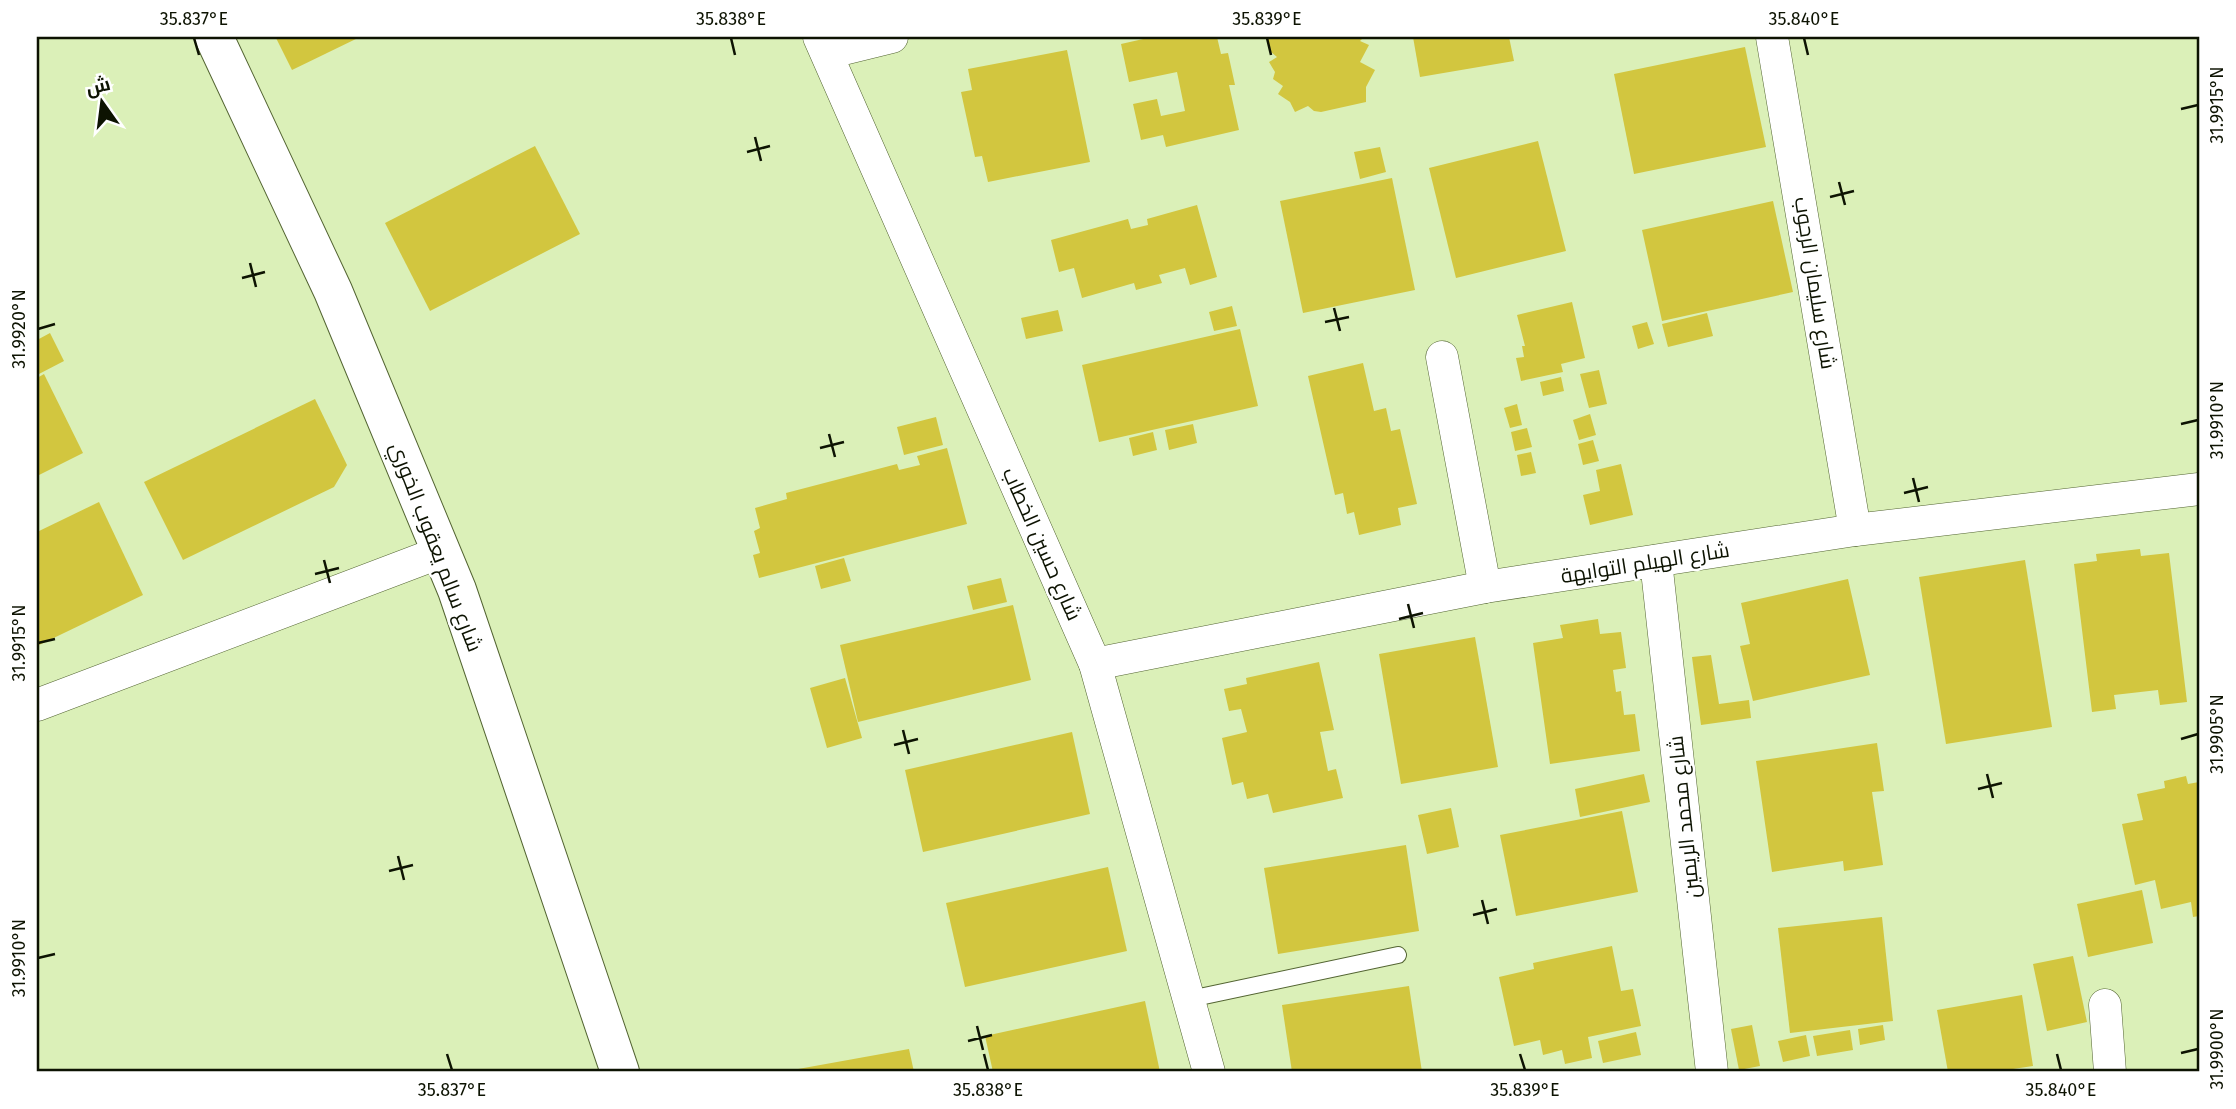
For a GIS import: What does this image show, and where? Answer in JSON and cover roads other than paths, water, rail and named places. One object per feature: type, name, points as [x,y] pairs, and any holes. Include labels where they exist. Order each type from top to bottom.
[{"type":"street","name":"شارع سالم يعقوب الخوري","points":[[214,37],[333,291],[457,590],[620,1072]]},
{"type":"street","points":[[823,45],[892,37]]},
{"type":"street","name":"شارع سليمان الرجوب","points":[[1772,37],[1855,530]]},
{"type":"street","name":"شارع حسين الخطاب","points":[[823,45],[1095,664],[1209,1072]]},
{"type":"street","points":[[1442,357],[1485,587]]},
{"type":"street","name":"شارع الهيلم التوايهة","points":[[1095,664],[1485,587],[1855,530],[2199,489]]},
{"type":"street","points":[[37,705],[442,552]]},
{"type":"street","name":"شارع محمد الريمين","points":[[1656,561],[1712,1072]]},
{"type":"street","points":[[2105,1005],[2110,1072]]},
{"type":"lane","points":[[1190,999],[1398,955]]}]
